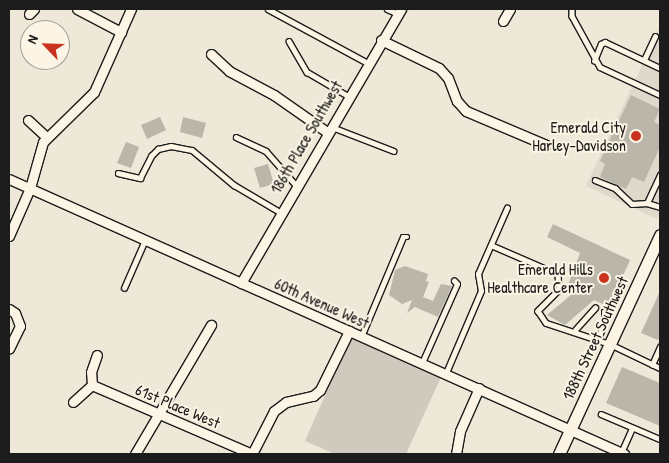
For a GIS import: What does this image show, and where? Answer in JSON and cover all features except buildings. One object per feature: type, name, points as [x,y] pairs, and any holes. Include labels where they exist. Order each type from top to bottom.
[{"type":"street","points":[[77,9],[121,32]]},
{"type":"street","points":[[9,236],[30,188],[46,137],[94,92],[131,9]]},
{"type":"street","points":[[503,22],[510,9]]},
{"type":"street","name":"186th Place Southwest","points":[[241,283],[280,212],[399,11]]},
{"type":"street","points":[[381,40],[439,68],[448,78],[457,101],[466,111],[546,145]]},
{"type":"street","points":[[212,54],[229,71],[274,95],[329,129]]},
{"type":"street","points":[[28,120],[46,137]]},
{"type":"street","name":"60th Avenue West","points":[[9,179],[622,453]]},
{"type":"street","name":"188th Street Southwest","points":[[560,454],[660,235]]},
{"type":"street","points":[[9,349],[20,326],[12,311]]},
{"type":"street","points":[[134,454],[211,325]]},
{"type":"street","points":[[252,454],[274,411],[286,402],[314,396],[320,390],[349,331]]},
{"type":"street","points":[[73,402],[92,385],[91,372],[97,356]]},
{"type":"street","name":"61st Place West","points":[[92,385],[252,454]]},
{"type":"street","points":[[456,454],[460,431],[479,388]]},
{"type":"lane","points":[[268,9],[368,63]]},
{"type":"lane","points":[[387,9],[399,11]]},
{"type":"lane","points":[[572,9],[572,16],[594,61],[600,67],[660,95]]},
{"type":"lane","points":[[644,60],[655,36]]},
{"type":"lane","points":[[289,41],[307,72],[348,96]]},
{"type":"lane","points":[[594,61],[600,44],[605,42],[660,68]]},
{"type":"lane","points":[[329,129],[394,151]]},
{"type":"lane","points":[[236,137],[266,150],[296,185]]},
{"type":"lane","points":[[118,173],[140,178],[151,156],[158,150],[171,146],[192,150],[234,185],[280,212]]},
{"type":"lane","points":[[647,203],[660,175]]},
{"type":"lane","points":[[595,180],[615,188],[632,204],[647,203],[660,207]]},
{"type":"lane","points":[[446,374],[480,291],[478,274],[507,208]]},
{"type":"lane","points":[[361,337],[403,238],[407,237]]},
{"type":"lane","points":[[124,288],[145,240]]},
{"type":"lane","points":[[491,245],[558,274],[559,290],[538,311],[546,323],[575,330],[598,339],[660,368]]},
{"type":"lane","points":[[422,363],[457,284],[454,281]]},
{"type":"lane","points":[[575,330],[595,308]]},
{"type":"lane","points":[[598,339],[605,320],[604,312]]},
{"type":"lane","points":[[652,365],[660,347]]},
{"type":"lane","points":[[601,414],[660,439]]},
{"type":"lane","points":[[622,453],[632,428]]},
{"type":"shaded area","points":[[660,26],[660,213],[657,219],[586,186]]},
{"type":"shaded area","points":[[351,336],[441,377],[406,454],[335,454],[305,441]]},
{"type":"place","name":"Emerald City Harley-Davidson","points":[[636,136]]},
{"type":"place","name":"Emerald Hills Healthcare Center","points":[[604,278]]}]
